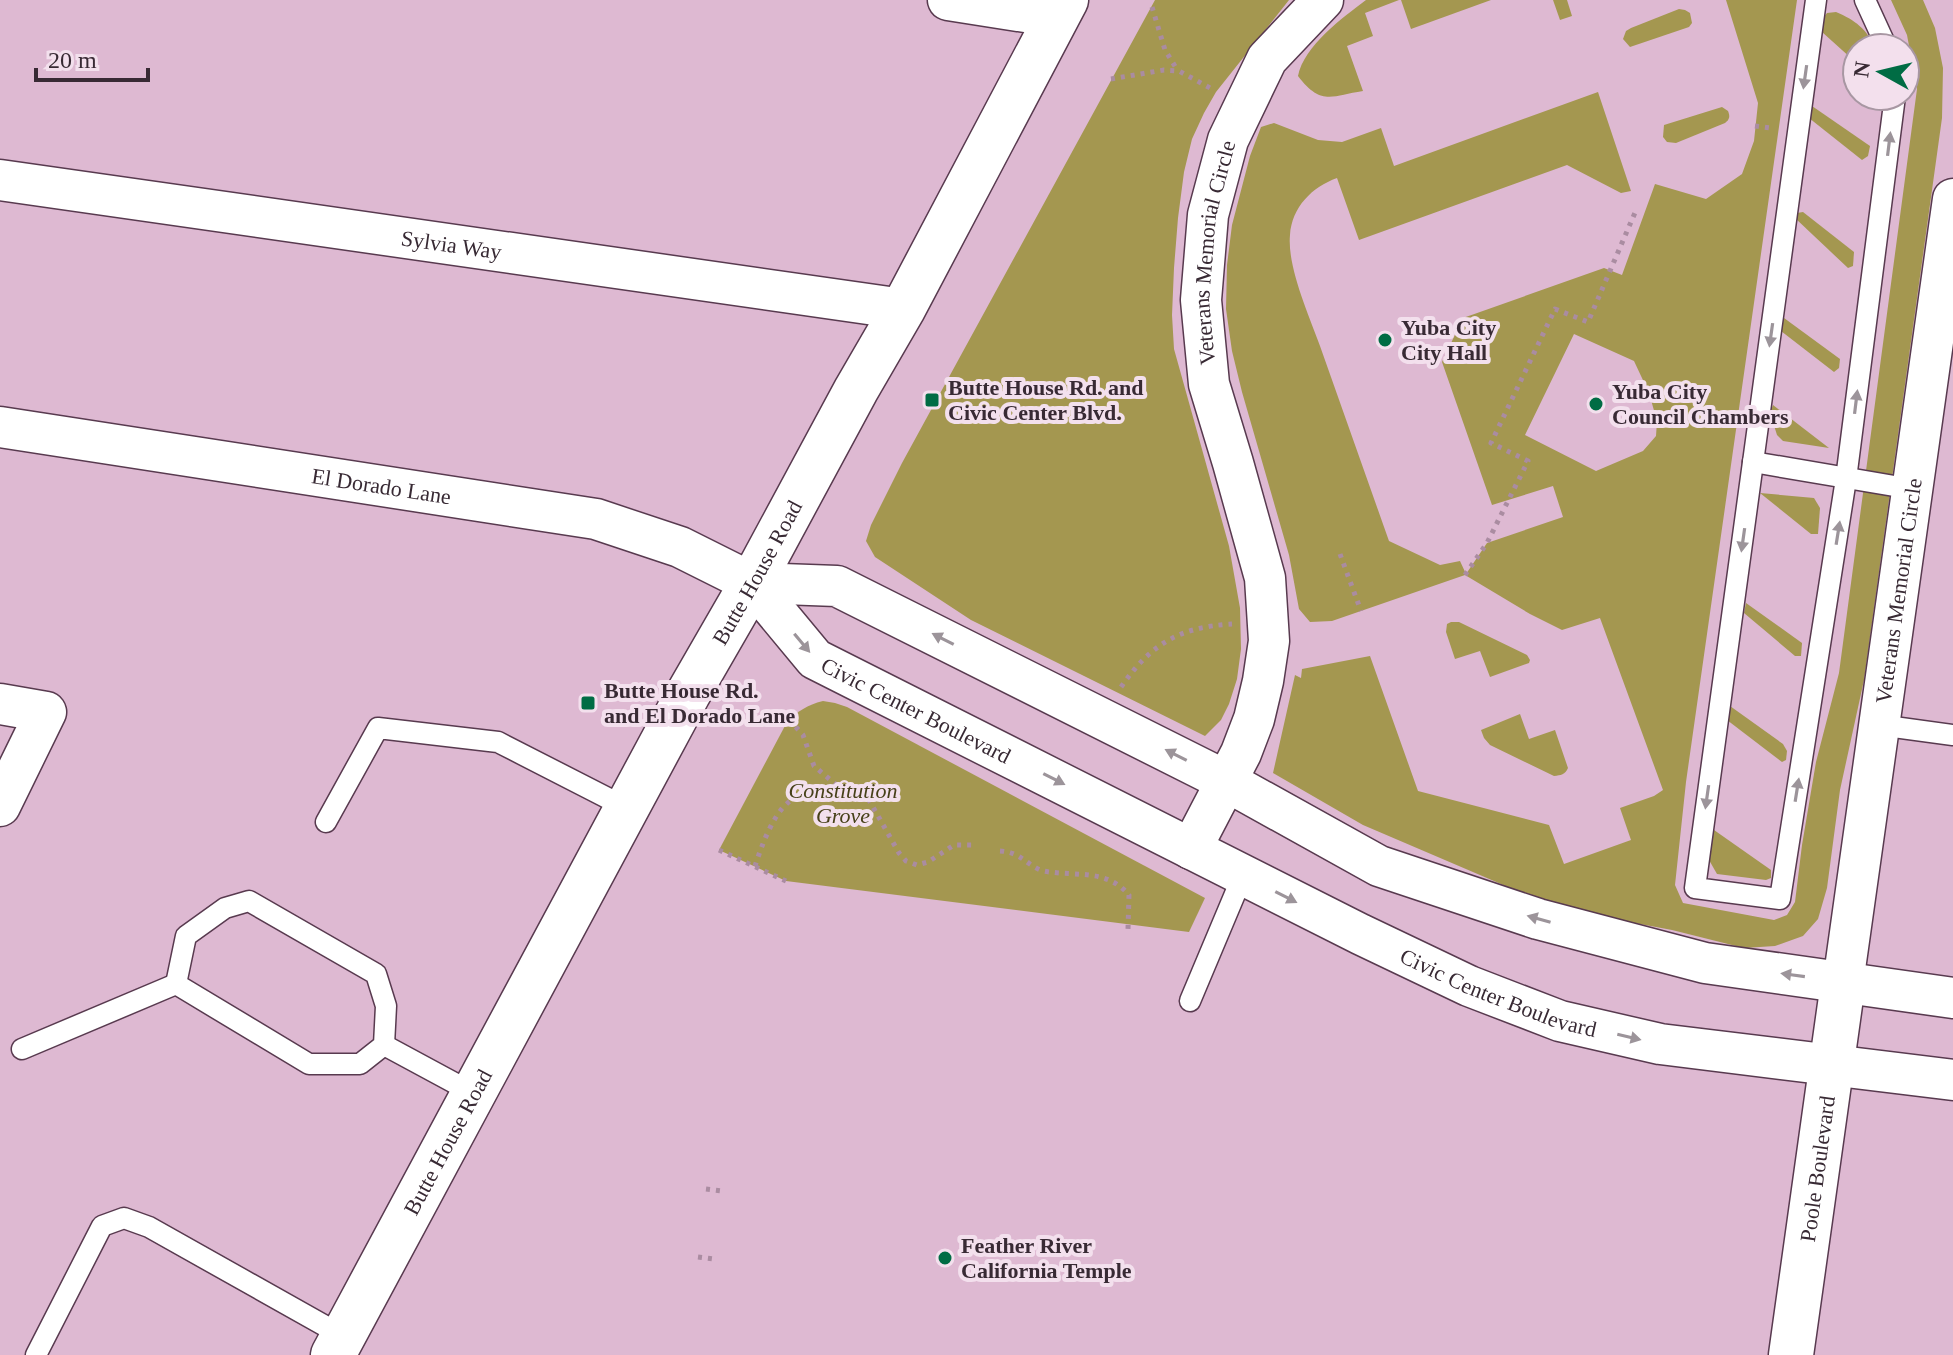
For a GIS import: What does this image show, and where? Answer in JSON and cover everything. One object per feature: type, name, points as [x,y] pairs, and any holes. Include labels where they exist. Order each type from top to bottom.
[{"type":"main road","name":"Butte House Road","points":[[338,1345],[688,694],[903,309],[1062,9]]},
{"type":"main road","name":"Poole Boulevard","points":[[1791,1355],[1843,983]]},
{"type":"street","points":[[948,0],[1062,9]]},
{"type":"street","name":"Veterans Memorial Circle","points":[[1191,849],[1241,753],[1254,719],[1269,641],[1265,578],[1209,384],[1201,300],[1208,215],[1228,140],[1267,59],[1323,0]]},
{"type":"street","name":"Sylvia Way","points":[[0,180],[903,309]]},
{"type":"street","name":"Veterans Memorial Circle","points":[[1843,983],[1950,240],[1953,199]]},
{"type":"street","name":"El Dorado Lane","points":[[0,427],[596,519],[680,547],[752,583]]},
{"type":"street","points":[[752,583],[837,586],[1226,781],[1379,866],[1538,919],[1705,963],[1953,998]]},
{"type":"street","name":"Civic Center Boulevard","points":[[752,583],[815,659],[1469,986],[1560,1021],[1660,1044],[1953,1080]]},
{"type":"street","points":[[0,704],[46,712],[0,806]]},
{"type":"lane","points":[[1816,0],[1695,888],[1780,899],[1846,479],[1893,112]]},
{"type":"lane","points":[[1865,0],[1880,32]]},
{"type":"lane","points":[[1753,462],[1912,489]]},
{"type":"lane","points":[[1879,725],[1953,735]]},
{"type":"lane","points":[[326,822],[378,728],[498,742],[627,808]]},
{"type":"lane","points":[[1190,1001],[1243,875]]},
{"type":"lane","points":[[249,901],[376,974],[386,1006],[384,1045],[360,1064],[309,1064],[176,984],[186,936],[225,908],[249,901]]},
{"type":"lane","points":[[22,1049],[176,984]]},
{"type":"lane","points":[[384,1045],[473,1093]]},
{"type":"lane","points":[[36,1355],[102,1226],[124,1218],[149,1227],[338,1345]]},
{"type":"path","points":[[1152,7],[1165,50],[1179,71]]},
{"type":"path","points":[[1111,79],[1164,70],[1179,71],[1216,92]]},
{"type":"path","points":[[1465,575],[1487,543],[1528,461],[1491,443],[1555,309],[1588,322],[1637,208]]},
{"type":"path","points":[[1340,554],[1361,611]]},
{"type":"path","points":[[1117,692],[1148,654],[1171,637],[1211,625],[1241,624]]},
{"type":"path","points":[[787,722],[803,735],[814,766],[840,788],[861,791],[869,800],[906,861],[917,865],[928,862],[954,845],[976,845]]},
{"type":"path","points":[[755,866],[767,834],[788,802],[797,798],[820,797],[840,788]]},
{"type":"path","points":[[719,850],[786,881]]},
{"type":"path","points":[[1000,851],[1022,857],[1043,871],[1098,876],[1119,884],[1129,895],[1128,929]]},
{"type":"path","points":[[706,1189],[722,1191]]},
{"type":"path","points":[[698,1257],[713,1259]]},
{"type":"green space","points":[[1155,0],[1289,0],[1216,92],[1204,113],[1192,139],[1178,218],[1172,315],[1174,349],[1229,546],[1240,608],[1241,649],[1237,679],[1221,720],[1205,736],[971,620],[875,557],[866,541],[902,463]]},
{"type":"green space","points":[[1366,0],[1399,0],[1365,13],[1373,36],[1347,46],[1363,91],[1327,97],[1313,92],[1298,76],[1308,54],[1325,34]]},
{"type":"green space","points":[[1401,0],[1491,0],[1411,29]]},
{"type":"green space","points":[[1553,0],[1567,0],[1572,16],[1560,20]]},
{"type":"green space","points":[[1726,0],[1797,0],[1686,782],[1675,885],[1683,903],[1774,920],[1787,915],[1795,902],[1816,762],[1839,673],[1914,112],[1921,112],[1921,32],[1906,32],[1891,0],[1923,0],[1935,28],[1943,68],[1942,118],[1864,680],[1840,790],[1827,888],[1818,919],[1803,936],[1775,946],[1744,948],[1592,915],[1508,887],[1363,825],[1273,773],[1295,675],[1301,678],[1302,669],[1370,656],[1418,791],[1549,825],[1564,864],[1631,840],[1620,808],[1663,790],[1600,618],[1562,630],[1465,575],[1332,621],[1310,622],[1299,609],[1289,555],[1232,351],[1226,309],[1232,225],[1261,127],[1274,123],[1318,140],[1342,142],[1381,128],[1394,166],[1598,92],[1631,191],[1621,193],[1567,165],[1359,240],[1337,178],[1305,199],[1292,225],[1290,248],[1300,291],[1389,541],[1440,565],[1460,561],[1466,574],[1487,543],[1563,517],[1553,486],[1492,505],[1442,362],[1463,318],[1604,268],[1622,275],[1655,184],[1706,199],[1742,174],[1754,141],[1758,103]],"holes":[[[1574,334],[1634,361],[1649,393],[1657,421],[1656,436],[1643,451],[1596,471],[1525,435]]]},
{"type":"green space","points":[[1679,9],[1690,13],[1692,23],[1689,27],[1630,47],[1623,39],[1631,28]]},
{"type":"green space","points":[[1836,12],[1849,18],[1865,32],[1841,32],[1841,49],[1822,32],[1823,18],[1827,13]]},
{"type":"green space","points":[[1812,106],[1870,146],[1868,156],[1862,160],[1809,118]]},
{"type":"green space","points":[[1722,107],[1729,114],[1725,123],[1676,143],[1667,142],[1663,137],[1664,125]]},
{"type":"green space","points":[[1803,212],[1854,252],[1853,266],[1848,268],[1795,218],[1797,213]]},
{"type":"green space","points":[[1784,318],[1840,359],[1839,368],[1834,372],[1781,331]]},
{"type":"green space","points":[[1773,405],[1829,448],[1783,441],[1777,435],[1770,413]]},
{"type":"green space","points":[[1760,493],[1814,498],[1820,508],[1818,534],[1811,534]]},
{"type":"green space","points":[[1746,603],[1802,643],[1801,656],[1795,656],[1744,613]]},
{"type":"green space","points":[[1459,622],[1527,655],[1529,663],[1490,677],[1480,651],[1455,659],[1446,632],[1447,624]]},
{"type":"green space","name":"Constitution Grove","points":[[823,701],[847,707],[1205,898],[1189,932],[786,881],[719,850],[787,722],[803,709]]},
{"type":"green space","points":[[1730,706],[1783,744],[1787,751],[1786,760],[1782,762],[1727,720]]},
{"type":"green space","points":[[1520,714],[1529,739],[1555,730],[1568,768],[1564,773],[1554,776],[1490,745],[1484,738],[1481,730]]},
{"type":"green space","points":[[1714,830],[1771,870],[1771,878],[1717,874],[1709,860]]},
{"type":"place","name":"Yuba City City Hall","points":[[1385,340]]},
{"type":"place","name":"Butte House Rd. and Civic Center Blvd.","points":[[932,400]]},
{"type":"place","name":"Yuba City Council Chambers","points":[[1596,404]]},
{"type":"place","name":"Butte House Rd. and El Dorado Lane","points":[[588,703]]},
{"type":"place","name":"Feather River California Temple","points":[[945,1258]]}]
